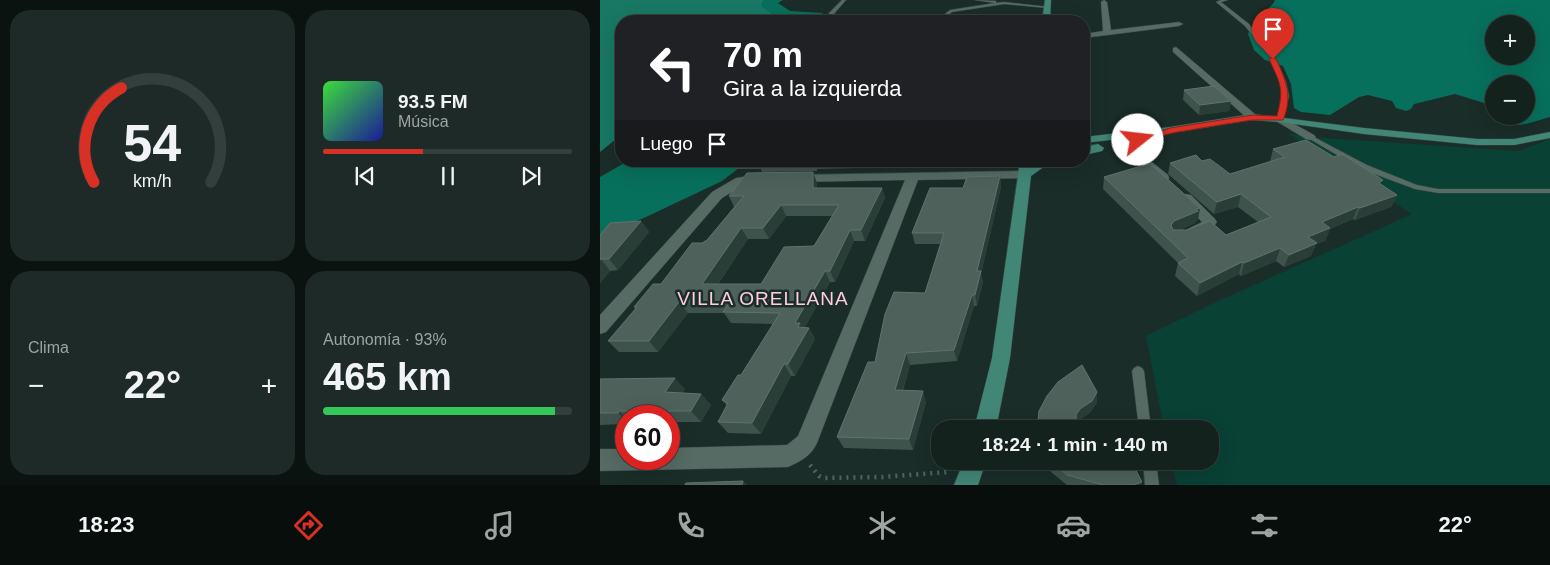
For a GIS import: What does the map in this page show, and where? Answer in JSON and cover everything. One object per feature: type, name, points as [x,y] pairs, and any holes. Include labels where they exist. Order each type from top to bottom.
[{"type":"main road","points":[[1090,147],[1099,143],[1170,130],[1252,118],[1280,119],[1477,142],[1514,142],[1550,135]]},
{"type":"main road","points":[[1090,141],[1123,144],[1170,130]]},
{"type":"main road","points":[[987,420],[1001,358],[1014,266],[1024,168]]},
{"type":"street","points":[[1104,2],[1107,33]]},
{"type":"street","points":[[1090,35],[1180,24]]},
{"type":"street","points":[[1176,50],[1252,118]]},
{"type":"street","points":[[1280,119],[1310,137]]},
{"type":"street","points":[[1123,144],[1210,222],[1207,226],[1185,235]]},
{"type":"street","points":[[600,327],[716,195],[733,184],[749,178],[913,177],[1024,168]]},
{"type":"street","points":[[680,459],[788,456],[798,451],[806,442],[813,429],[913,177]]},
{"type":"street","points":[[600,460],[615,460]]},
{"type":"lane","points":[[831,14],[844,0]]},
{"type":"lane","points":[[978,0],[1004,3]]},
{"type":"lane","points":[[1226,0],[1218,2],[1247,25],[1273,59],[1283,82],[1286,96],[1280,119]]},
{"type":"lane","points":[[946,15],[951,11],[1004,3],[1048,4]]},
{"type":"lane","points":[[1310,137],[1364,167],[1415,188],[1438,191],[1550,191]]},
{"type":"lane","points":[[1138,371],[1144,420]]},
{"type":"lane","points":[[1150,470],[1152,485]]},
{"type":"path","points":[[600,50],[615,49]]},
{"type":"path","points":[[824,478],[971,472]]},
{"type":"shaded area","points":[[600,0],[764,0],[762,6],[774,15],[615,15],[615,140],[600,152]]},
{"type":"shaded area","points":[[764,0],[783,0],[778,3],[790,11],[822,13],[824,15],[774,15],[762,6]]},
{"type":"shaded area","points":[[1274,0],[1550,0],[1550,117],[1535,122],[1535,75],[1485,75],[1485,103],[1455,94],[1414,104],[1411,109],[1406,111],[1396,108],[1392,101],[1368,95],[1359,97],[1330,115],[1301,112],[1294,108],[1291,84],[1283,66],[1265,60],[1254,50],[1248,34]]},
{"type":"shaded area","points":[[1287,133],[1310,137],[1518,151],[1550,139],[1550,485],[1177,485],[1173,470],[1219,470],[1219,420],[1162,420],[1146,336],[1205,307],[1412,214]]},
{"type":"shaded area","points":[[618,167],[740,167],[722,181],[646,217],[600,236],[600,177]]},
{"type":"building","points":[[1214,86],[1231,101],[1200,105],[1184,90]]},
{"type":"building","points":[[1306,140],[1334,157],[1342,154],[1383,180],[1379,183],[1397,195],[1360,208],[1358,207],[1322,222],[1330,228],[1308,237],[1317,243],[1289,255],[1280,248],[1244,263],[1242,262],[1200,283],[1178,263],[1188,258],[1104,177],[1148,164],[1154,167],[1200,208],[1196,209],[1198,211],[1174,221],[1171,225],[1173,230],[1186,230],[1210,221],[1226,235],[1271,217],[1241,194],[1217,202],[1170,163],[1196,155],[1202,161],[1210,159],[1230,174],[1285,157],[1273,149]]},
{"type":"building","points":[[813,172],[813,188],[882,188],[861,230],[850,230],[830,271],[825,271],[795,323],[800,323],[798,327],[809,328],[788,364],[784,364],[752,423],[718,422],[728,403],[722,400],[738,375],[741,375],[780,313],[723,312],[730,302],[679,302],[649,341],[608,341],[637,307],[634,307],[653,284],[661,284],[692,243],[702,243],[707,240],[744,196],[729,196],[747,173]],"holes":[[[781,205],[839,205],[814,246],[784,247],[761,284],[702,284],[741,228],[763,228]]]},
{"type":"building","points":[[1000,176],[977,271],[981,271],[975,295],[972,295],[954,350],[906,353],[895,390],[923,391],[909,439],[837,437],[868,362],[875,362],[885,314],[894,292],[925,293],[944,233],[912,233],[930,188],[963,188],[967,177]]},
{"type":"building","points":[[641,221],[609,259],[600,260],[600,235],[610,223]]},
{"type":"building","points":[[1082,365],[1097,392],[1092,401],[1080,409],[1076,415],[1076,420],[1038,420],[1039,411],[1047,396],[1058,382]]},
{"type":"building","points":[[675,378],[665,392],[701,394],[691,411],[680,411],[680,405],[615,405],[615,413],[600,413],[600,379]]},
{"type":"building","points":[[1061,470],[1136,470],[1142,482],[1133,485],[1103,485],[1067,475]]},
{"type":"building","points":[[743,481],[742,485],[685,485],[686,483]]},
{"type":"district","name":"VILLA ORELLANA","points":[[763,298]]},
{"type":"route","points":[[1138,140],[1170,130],[1226,121],[1252,118],[1280,119],[1286,96],[1283,82],[1273,59]]}]
